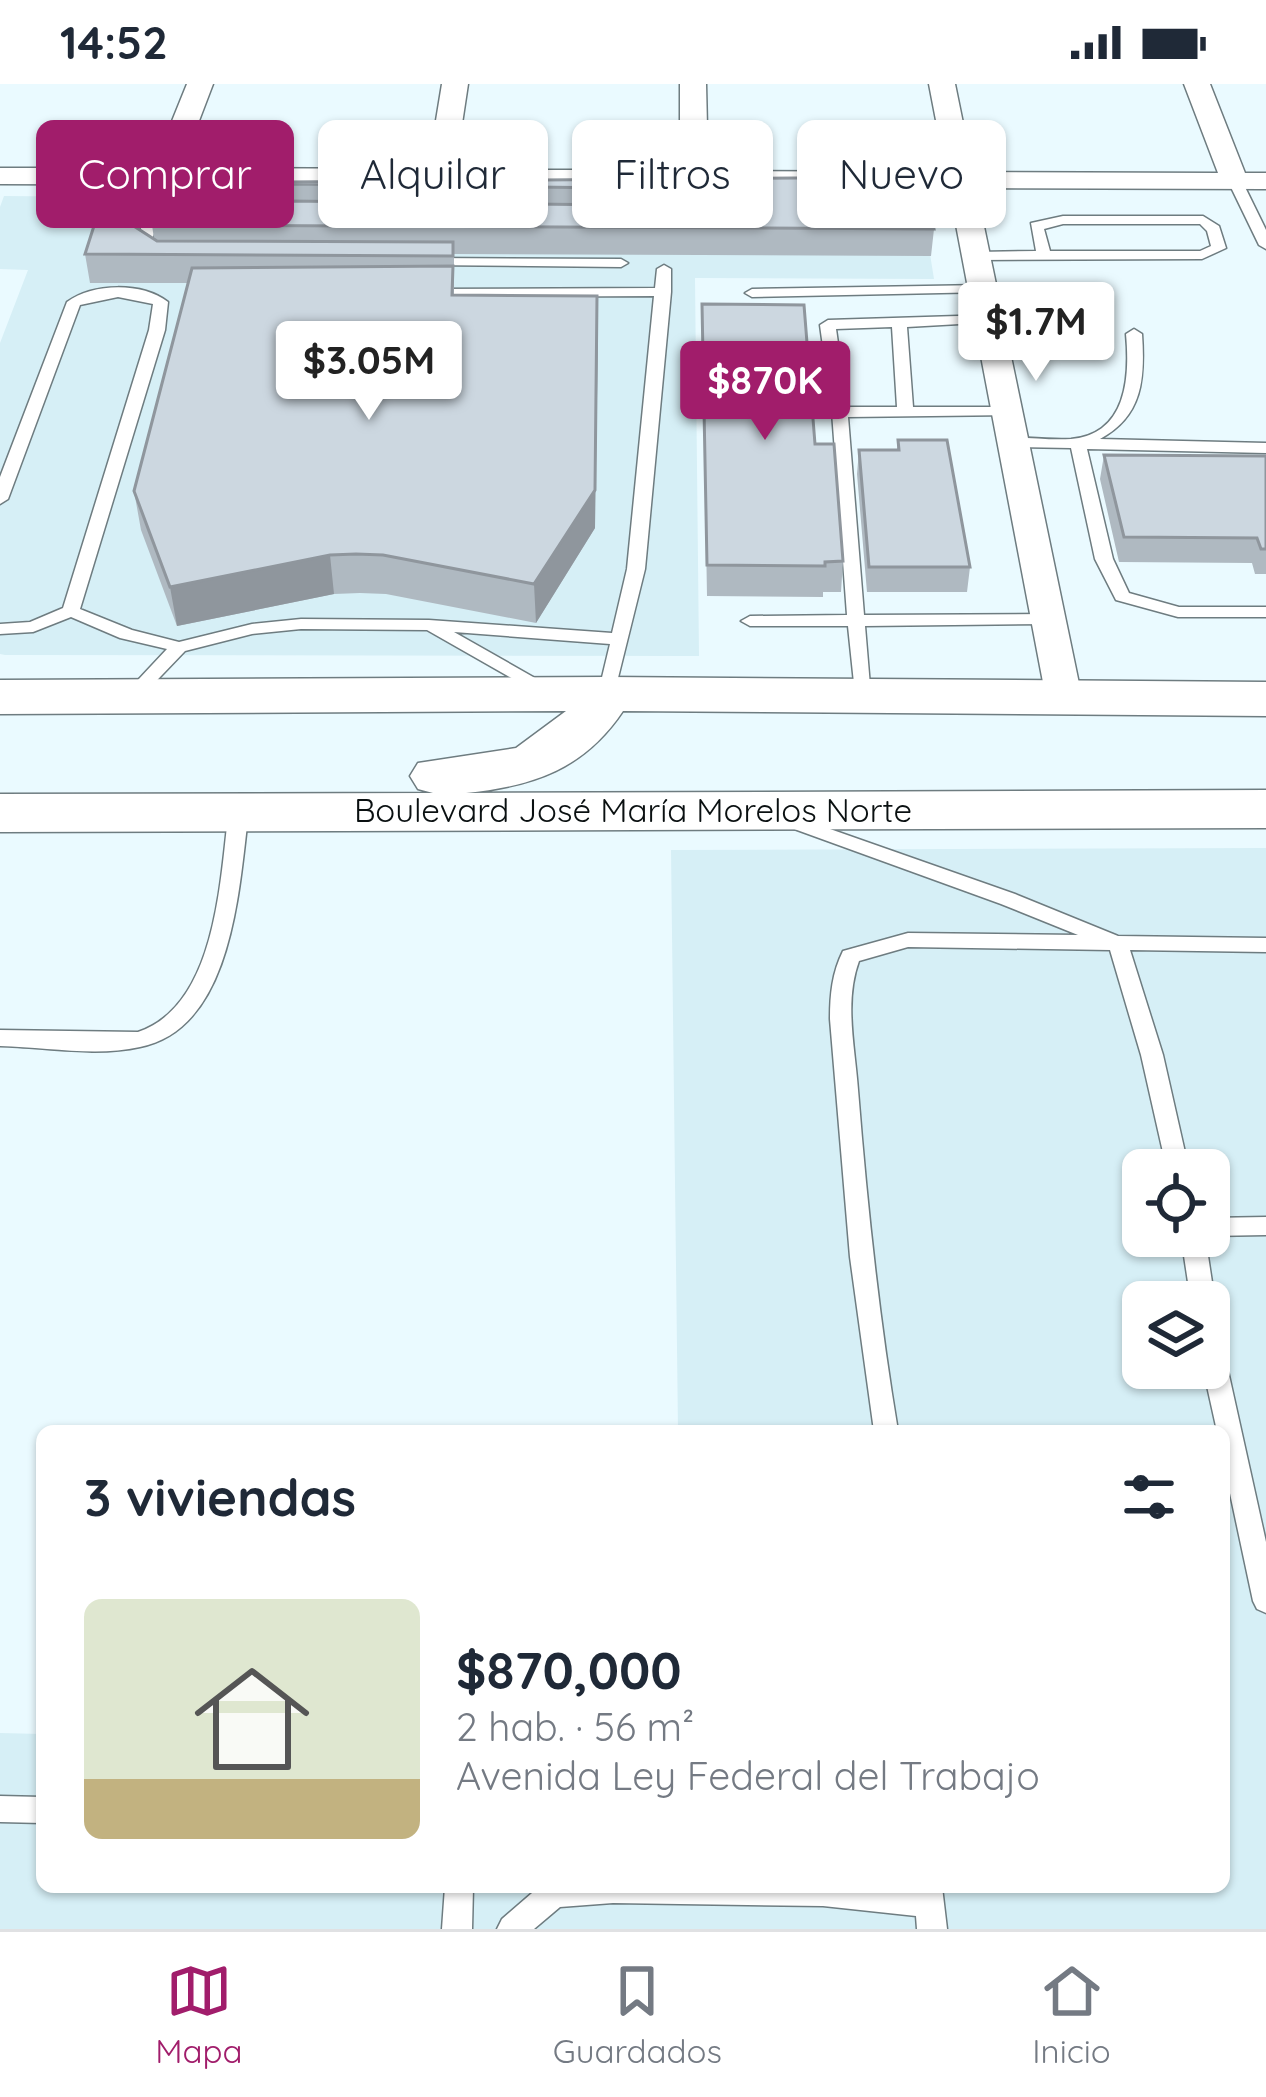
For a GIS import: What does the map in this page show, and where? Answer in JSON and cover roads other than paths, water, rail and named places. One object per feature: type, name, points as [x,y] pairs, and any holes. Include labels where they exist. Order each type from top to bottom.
[{"type":"main road","points":[[2,701],[550,694],[1266,699]]},
{"type":"main road","points":[[157,809],[327,781],[497,772],[533,764],[560,752],[584,730],[607,694]]},
{"type":"main road","name":"Boulevard José María Morelos Norte","points":[[0,813],[1266,809]]},
{"type":"street","points":[[186,120],[200,84]]},
{"type":"street","points":[[449,120],[455,84]]},
{"type":"street","points":[[693,84],[693,120]]},
{"type":"street","points":[[942,84],[949,120]]},
{"type":"street","points":[[1197,84],[1235,181]]},
{"type":"street","points":[[0,176],[36,176]]},
{"type":"street","points":[[1006,179],[1266,181]]},
{"type":"street","points":[[971,228],[1064,698]]},
{"type":"lane","points":[[1235,181],[1266,244]]},
{"type":"lane","points":[[977,256],[1044,256],[1202,255],[1220,248],[1214,229],[1203,220],[1063,220],[1036,226],[1044,256]]},
{"type":"lane","points":[[149,228],[142,248],[161,261]]},
{"type":"lane","points":[[403,262],[621,263]]},
{"type":"lane","points":[[607,694],[636,569],[664,269]]},
{"type":"lane","points":[[412,293],[664,292]]},
{"type":"lane","points":[[752,293],[820,292],[987,304]]},
{"type":"lane","points":[[820,292],[840,412],[862,698]]},
{"type":"lane","points":[[0,499],[74,302],[110,293],[175,295]]},
{"type":"lane","points":[[71,611],[163,310],[153,296]]},
{"type":"lane","points":[[828,326],[899,323],[987,304]]},
{"type":"lane","points":[[899,323],[905,412]]},
{"type":"lane","points":[[1078,443],[1121,419],[1138,381],[1133,334]]},
{"type":"lane","points":[[840,412],[905,412],[1010,427],[1078,443],[1266,448]]},
{"type":"lane","points":[[1078,443],[1104,559],[1122,596],[1178,612],[1266,612]]},
{"type":"lane","points":[[0,629],[33,627],[71,611],[179,647],[252,629],[301,624],[429,625],[617,639]]},
{"type":"lane","points":[[750,621],[1048,620]]},
{"type":"lane","points":[[429,625],[550,694]]},
{"type":"lane","points":[[132,696],[179,647]]},
{"type":"lane","points":[[0,1038],[145,1040],[193,1010],[218,948],[239,809]]},
{"type":"lane","points":[[760,812],[1008,899],[1118,944]]},
{"type":"lane","points":[[885,1425],[849,1114],[842,986],[850,956],[908,940],[1266,945]]},
{"type":"lane","points":[[1118,944],[1152,1055],[1173,1149]]},
{"type":"lane","points":[[1230,1227],[1266,1226]]},
{"type":"lane","points":[[1220,1389],[1228,1425]]},
{"type":"lane","points":[[1230,1436],[1266,1601]]},
{"type":"lane","points":[[0,1809],[36,1810]]},
{"type":"lane","points":[[458,1929],[459,1893]]},
{"type":"lane","points":[[512,1929],[554,1893]]},
{"type":"lane","points":[[831,1893],[930,1906]]}]
